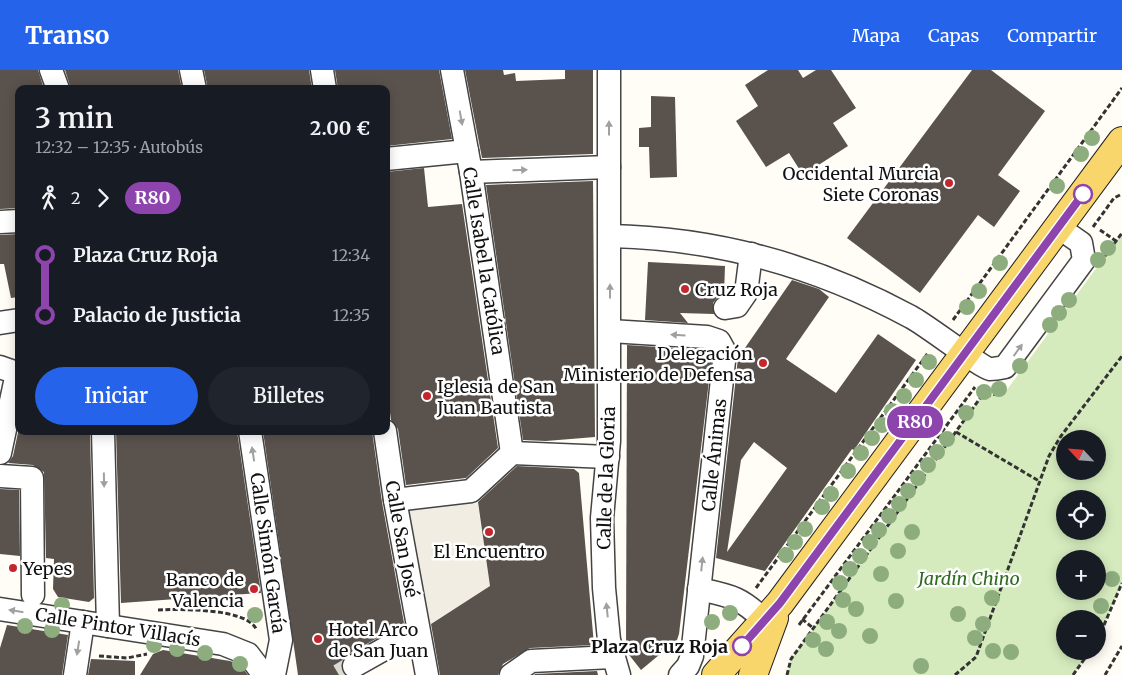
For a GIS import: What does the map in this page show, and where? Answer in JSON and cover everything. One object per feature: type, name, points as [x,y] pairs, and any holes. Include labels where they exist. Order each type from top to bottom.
[{"type":"main road","points":[[716,675],[764,609],[965,353],[1122,141]]},
{"type":"main road","points":[[753,675],[763,648],[764,609]]},
{"type":"street","points":[[51,70],[57,85]]},
{"type":"street","points":[[191,70],[194,85]]},
{"type":"street","points":[[322,70],[324,85]]},
{"type":"street","name":"Calle Isabel la Católica","points":[[452,70],[469,162],[512,453]]},
{"type":"street","name":"Calle de la Gloria","points":[[609,70],[610,331],[608,457],[602,518],[603,558],[616,666]]},
{"type":"street","points":[[390,159],[609,167]]},
{"type":"street","points":[[0,222],[15,221]]},
{"type":"street","points":[[610,236],[691,242],[788,263],[836,280],[890,305],[941,336],[988,369],[1005,367],[1084,260],[1081,243],[1058,227]]},
{"type":"street","points":[[725,308],[737,306],[746,294],[751,254]]},
{"type":"street","points":[[0,323],[15,321]]},
{"type":"street","name":"Calle Ánimas","points":[[610,331],[707,337],[718,341],[724,352],[691,658],[680,675]]},
{"type":"street","points":[[0,367],[15,372]]},
{"type":"street","points":[[0,453],[15,382]]},
{"type":"street","points":[[103,435],[108,626]]},
{"type":"street","name":"Calle Simón García","points":[[251,435],[281,640],[274,675]]},
{"type":"street","name":"Calle San José","points":[[386,435],[395,500],[428,675]]},
{"type":"street","points":[[395,500],[471,491],[512,453],[608,457]]},
{"type":"street","points":[[0,476],[32,478],[33,594]]},
{"type":"street","points":[[699,589],[737,598],[764,609]]},
{"type":"street","name":"Calle Pintor Villacís","points":[[0,609],[236,648],[252,658],[264,675]]},
{"type":"street","points":[[75,675],[83,622]]},
{"type":"street","points":[[354,666],[418,630]]},
{"type":"street","points":[[761,675],[763,648]]},
{"type":"street","points":[[512,675],[531,661],[616,666]]},
{"type":"path","points":[[764,609],[941,336],[1122,88]]},
{"type":"path","points":[[1081,243],[1114,198],[1122,194]]},
{"type":"path","points":[[1102,260],[1122,233]]},
{"type":"path","points":[[955,675],[976,657],[1049,456],[1061,436],[1122,356]]},
{"type":"path","points":[[794,631],[988,369]]},
{"type":"path","points":[[788,675],[791,659],[981,397],[1006,391]]},
{"type":"path","points":[[956,432],[1039,481]]},
{"type":"path","points":[[1106,620],[1122,583]]},
{"type":"path","points":[[1105,675],[1122,646]]},
{"type":"path","points":[[1072,675],[1083,660]]},
{"type":"green space","name":"Jardín Chino","points":[[1122,233],[1122,583],[1106,620],[1106,610],[1056,610],[1056,660],[1084,660],[1073,675],[787,675],[791,659],[981,397],[1006,391]]},
{"type":"shaded area","points":[[477,498],[490,586],[422,629],[395,500]]},
{"type":"building","points":[[0,70],[38,70],[43,85],[15,85],[15,208],[0,209]]},
{"type":"building","points":[[65,70],[178,70],[181,85],[70,85]]},
{"type":"building","points":[[204,70],[309,70],[311,85],[207,85]]},
{"type":"building","points":[[335,70],[439,70],[452,139],[390,146],[390,85],[337,85]]},
{"type":"building","points":[[465,70],[503,70],[504,75],[515,73],[516,81],[565,79],[565,70],[593,70],[593,154],[482,158]]},
{"type":"building","points":[[768,70],[798,70],[803,78],[816,70],[831,70],[856,108],[833,123],[848,146],[803,175],[789,153],[766,167],[736,121],[758,106],[745,85]]},
{"type":"building","name":"Occidental Murcia Siete Coronas","points":[[972,70],[991,70],[1045,111],[998,175],[1020,191],[994,227],[978,215],[920,293],[847,238]]},
{"type":"building","points":[[651,96],[675,97],[677,177],[650,178],[649,147],[639,147],[639,128],[651,127]]},
{"type":"building","points":[[424,168],[428,207],[462,204],[498,448],[466,478],[406,485],[398,429],[391,420],[390,413],[390,172]]},
{"type":"building","points":[[593,181],[595,437],[546,441],[523,440],[486,185]]},
{"type":"building","points":[[15,234],[15,298],[11,298],[4,264],[0,264],[0,235]]},
{"type":"building","name":"Cruz Roja","points":[[648,262],[725,266],[724,295],[717,298],[713,303],[714,314],[680,313],[688,323],[645,320]]},
{"type":"building","points":[[792,280],[819,289],[829,297],[786,359],[836,393],[878,334],[916,360],[854,450],[852,449],[765,571],[716,558],[738,358]],"holes":[[[754,442],[787,468],[727,552],[741,460]]]},
{"type":"building","points":[[627,345],[704,350],[712,355],[679,634],[677,640],[641,670],[626,651]]},
{"type":"building","points":[[18,435],[90,435],[94,598],[89,602],[58,597],[53,589],[54,559],[46,558],[44,472],[33,465],[8,463],[13,456]]},
{"type":"building","points":[[116,435],[238,435],[261,593],[121,603]]},
{"type":"building","points":[[264,435],[373,435],[382,502],[404,623],[347,655],[341,665],[345,675],[298,675]]},
{"type":"building","points":[[517,466],[574,469],[579,473],[594,645],[530,648],[503,664],[498,675],[440,675],[431,624],[490,586],[478,502]]},
{"type":"building","points":[[0,489],[19,490],[20,556],[0,554]]},
{"type":"building","points":[[7,625],[68,635],[62,675],[0,675],[0,648]]},
{"type":"building","points":[[163,650],[230,661],[240,665],[248,675],[140,675],[153,654]]},
{"type":"building","points":[[91,659],[135,661],[135,675],[88,675]]},
{"type":"building","points":[[597,671],[598,675],[534,675],[535,674]]},
{"type":"tunnel","points":[[339,675],[354,666]]},
{"type":"bus line","name":"R80","points":[[742,646],[780,603],[1083,194]]},
{"type":"place","name":"Occidental Murcia Siete Coronas","points":[[949,183]]},
{"type":"place","name":"Cruz Roja","points":[[685,289]]},
{"type":"place","name":"Delegación Ministerio de Defensa","points":[[763,363]]},
{"type":"place","name":"Iglesia de San Juan Bautista","points":[[427,396]]},
{"type":"place","name":"El Encuentro","points":[[489,532]]},
{"type":"place","name":"Yepes","points":[[13,568]]},
{"type":"place","name":"Banco de Valencia","points":[[254,589]]},
{"type":"place","name":"Hotel Arco de San Juan","points":[[318,639]]},
{"type":"place","name":"Plaza Cruz Roja","points":[[742,646]]}]
